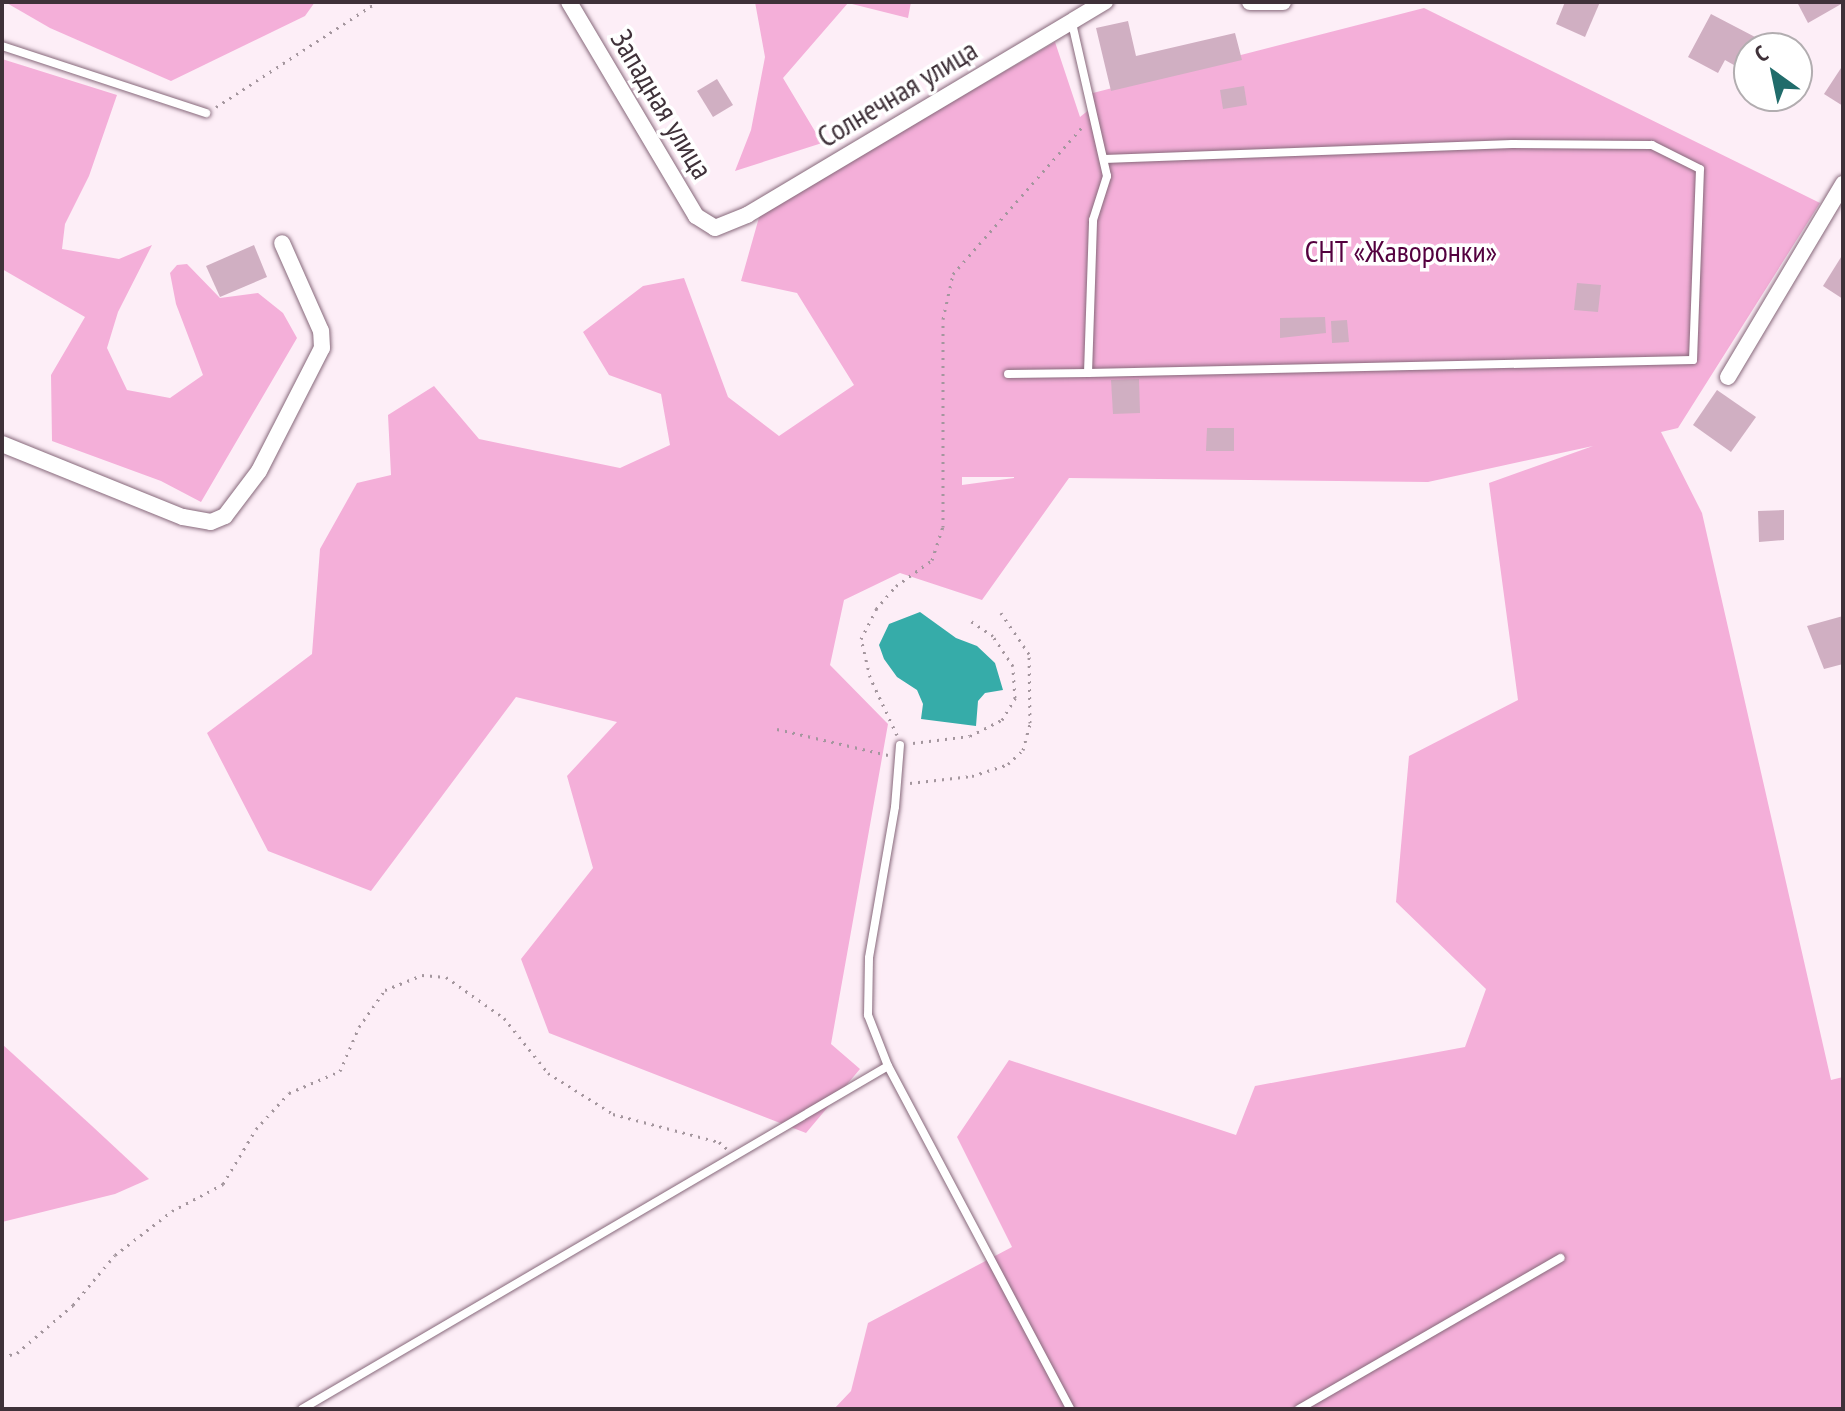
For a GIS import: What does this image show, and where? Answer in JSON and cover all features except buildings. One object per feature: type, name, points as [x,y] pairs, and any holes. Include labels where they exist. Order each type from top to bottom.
[{"type":"street","name":"Западная улица","points":[[569,2],[696,216],[715,228]]},
{"type":"street","name":"Солнечная улица","points":[[715,228],[747,215],[1105,2]]},
{"type":"street","points":[[1250,2],[1283,2]]},
{"type":"street","points":[[1728,377],[1843,184]]},
{"type":"street","points":[[2,444],[183,517],[211,522],[225,516],[259,471],[322,348],[321,331],[282,243]]},
{"type":"lane","points":[[1071,22],[1107,176],[1093,220],[1088,373]]},
{"type":"lane","points":[[2,46],[206,113]]},
{"type":"lane","points":[[1008,374],[1693,360],[1700,169],[1652,145],[1512,144],[1104,159]]},
{"type":"lane","points":[[900,745],[898,785],[867,993],[873,1032],[888,1066],[1070,1409]]},
{"type":"lane","points":[[302,1409],[888,1066]]},
{"type":"lane","points":[[1299,1409],[1561,1258]]},
{"type":"path","points":[[206,113],[377,2]]},
{"type":"path","points":[[969,620],[993,636],[1013,666],[1015,698],[1002,720],[970,736],[900,745],[893,720],[870,677],[861,639],[876,609],[896,586],[932,560],[939,538],[943,319],[953,274],[1094,113]]},
{"type":"path","points":[[898,785],[972,776],[1008,764],[1023,750],[1030,723],[1029,654],[1001,613]]},
{"type":"path","points":[[777,729],[899,758]]},
{"type":"path","points":[[2,1357],[17,1353],[73,1305],[115,1255],[172,1211],[223,1184],[256,1129],[289,1093],[340,1071],[359,1027],[385,990],[422,975],[446,977],[504,1018],[548,1073],[613,1114],[719,1142],[735,1156]]},
{"type":"green space","points":[[5,2],[315,2],[305,16],[171,81],[50,28]]},
{"type":"green space","points":[[755,2],[911,2],[908,18],[848,3],[783,78],[822,143],[735,171],[751,130],[765,57]]},
{"type":"green space","name":"СНТ «Жаворонки»","points":[[1424,8],[1820,203],[1678,428],[1661,432],[1702,513],[1831,1080],[1843,1077],[1843,1409],[834,1409],[851,1391],[868,1323],[1012,1247],[957,1137],[1009,1060],[1236,1135],[1255,1086],[1465,1047],[1486,989],[1396,902],[1409,756],[1518,700],[1489,483],[1593,446],[1428,482],[1069,478],[982,600],[900,573],[844,600],[830,665],[888,724],[831,1044],[860,1069],[806,1133],[549,1033],[521,959],[593,868],[567,776],[617,722],[516,697],[371,891],[268,851],[207,733],[312,654],[320,549],[357,483],[391,475],[388,415],[434,386],[479,439],[620,468],[670,445],[661,394],[609,375],[583,332],[643,286],[684,278],[728,397],[779,436],[854,385],[797,293],[741,281],[760,214],[1055,42],[1080,117],[1090,109],[1089,94]],"holes":[[[962,477],[1014,478],[962,485]]]},
{"type":"green space","points":[[2,59],[117,95],[89,176],[65,224],[62,249],[119,259],[152,245],[118,312],[107,348],[127,390],[170,398],[203,375],[176,304],[170,273],[177,265],[187,264],[220,298],[258,293],[283,313],[297,338],[201,502],[161,481],[52,441],[51,375],[85,317],[2,269]]},
{"type":"green space","points":[[2,1044],[149,1179],[115,1194],[2,1222]]},
{"type":"water","points":[[920,612],[956,638],[977,646],[995,663],[1003,690],[985,693],[978,701],[976,726],[921,719],[923,704],[917,690],[897,677],[884,659],[879,645],[889,624]]}]
